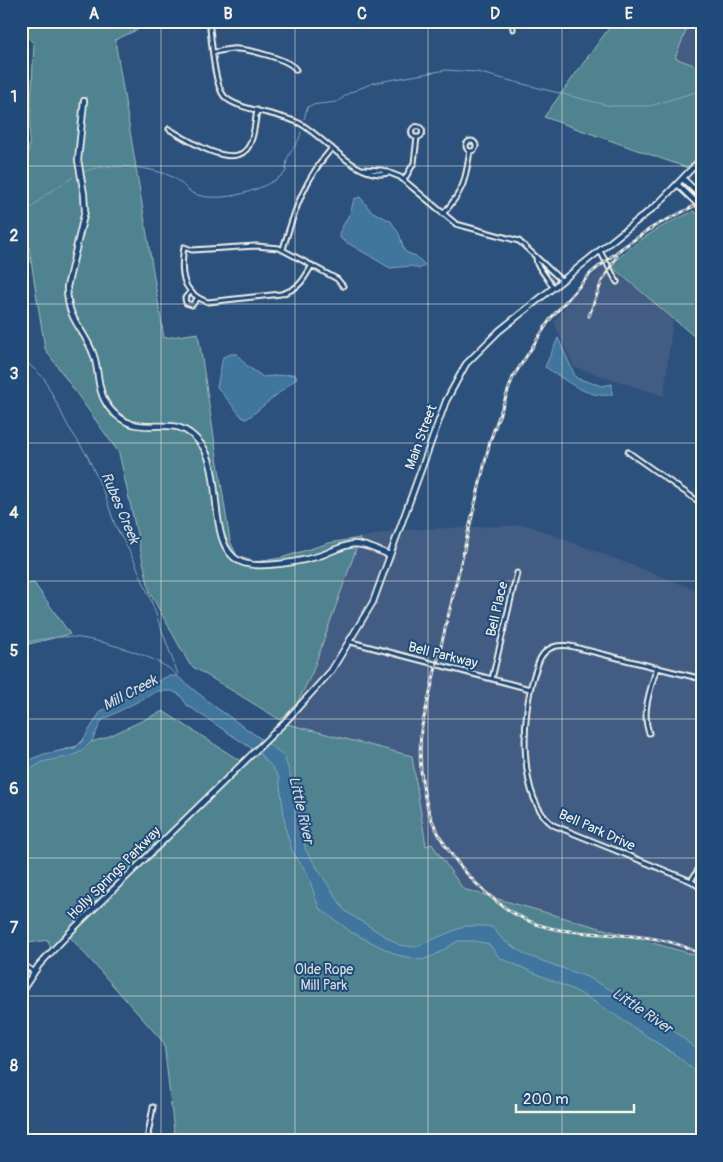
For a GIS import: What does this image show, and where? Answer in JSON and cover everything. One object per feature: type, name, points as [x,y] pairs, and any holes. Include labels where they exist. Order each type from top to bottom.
[{"type":"main road","points":[[84,101],[78,160],[84,194],[84,211],[67,287],[67,299],[72,318],[93,354],[102,395],[108,407],[132,424],[177,427],[189,433],[201,444],[211,464],[222,540],[229,552],[240,562],[254,566],[305,559],[357,544],[390,556]]},
{"type":"main road","name":"Main Street","points":[[229,776],[322,683],[351,642],[372,602],[446,401],[456,381],[477,352],[561,280],[658,204],[702,158]]},
{"type":"main road","points":[[683,179],[702,197]]},
{"type":"main road","points":[[678,185],[702,208]]},
{"type":"main road","name":"Holly Springs Parkway","points":[[21,992],[34,972],[74,928],[229,776]]},
{"type":"street","points":[[210,21],[219,85],[223,95],[239,106],[296,122],[346,160],[363,169],[382,170],[404,180],[443,214],[460,225],[514,238],[526,246],[536,258],[537,264],[553,287]]},
{"type":"street","points":[[417,21],[424,21]]},
{"type":"street","points":[[512,21],[513,29]]},
{"type":"street","points":[[214,52],[234,49],[245,50],[289,62],[296,70]]},
{"type":"street","points":[[169,129],[200,147],[225,154],[238,155],[249,145],[257,110]]},
{"type":"street","points":[[404,180],[414,163],[417,137]]},
{"type":"street","points":[[283,249],[299,198],[313,172],[332,148]]},
{"type":"street","points":[[443,214],[458,197],[463,188],[470,151]]},
{"type":"street","points":[[312,265],[301,285],[281,294],[208,302],[197,298],[190,292],[182,273],[184,247],[192,250],[256,246],[283,249],[312,265],[337,279],[343,286]]},
{"type":"street","points":[[600,251],[617,282]]},
{"type":"street","points":[[536,258],[542,260],[561,280]]},
{"type":"street","points":[[190,292],[185,298],[186,303],[192,305],[197,298]]},
{"type":"street","points":[[628,452],[702,504]]},
{"type":"street","name":"Bell Place","points":[[492,679],[517,573]]},
{"type":"street","name":"Bell Parkway","points":[[351,642],[530,689]]},
{"type":"street","name":"Bell Park Drive","points":[[702,679],[568,646],[556,646],[542,654],[530,689],[524,720],[525,745],[533,796],[544,818],[554,825],[611,850],[691,881],[702,889]]},
{"type":"street","points":[[649,733],[645,722],[647,704],[657,667]]},
{"type":"street","points":[[691,881],[702,863]]},
{"type":"street","points":[[21,966],[25,966],[34,972]]},
{"type":"street","points":[[151,1141],[148,1134],[153,1107]]},
{"type":"shaded area","points":[[690,21],[702,21],[702,68],[675,58]]},
{"type":"shaded area","points":[[610,260],[611,266],[673,318],[664,396],[574,367],[554,322],[578,289]]},
{"type":"shaded area","points":[[527,525],[702,592],[702,957],[431,880],[287,724],[312,673],[360,538],[395,530]]},
{"type":"green space","points":[[21,21],[156,21],[115,40],[164,338],[198,333],[230,541],[237,556],[255,562],[281,558],[329,543],[360,538],[312,673],[287,724],[190,665],[150,593],[119,453],[45,349],[25,223],[34,44],[21,29]]},
{"type":"green space","points":[[657,21],[690,21],[675,58],[702,68],[702,173],[544,117],[609,28]]},
{"type":"green space","points":[[694,211],[702,219],[702,343],[611,266],[629,248],[649,234]]},
{"type":"green space","points":[[34,583],[70,634],[21,646],[21,585]]},
{"type":"green space","name":"Olde Rope Mill Park","points":[[163,711],[245,764],[287,724],[412,756],[426,846],[432,844],[463,889],[702,957],[702,1141],[175,1141],[164,1043],[70,937],[63,938],[51,949],[48,940],[21,944],[21,765],[25,761],[105,738]]},
{"type":"water","points":[[360,197],[371,211],[391,221],[399,234],[405,252],[416,256],[425,265],[419,269],[412,266],[390,268],[341,239],[339,233],[351,211],[354,199]]},
{"type":"water","points":[[558,338],[576,378],[602,386],[612,384],[612,395],[593,394],[584,391],[545,367]]},
{"type":"water","points":[[237,354],[246,365],[263,377],[294,374],[297,378],[246,419],[242,417],[217,387],[223,357]]},
{"type":"water","points":[[168,676],[177,676],[214,706],[284,755],[297,797],[304,832],[305,849],[345,911],[399,945],[415,947],[465,926],[488,926],[493,928],[503,940],[526,955],[587,977],[647,1009],[700,1052],[702,1077],[677,1056],[598,1004],[576,991],[500,958],[489,944],[475,941],[458,941],[435,955],[422,960],[397,955],[351,932],[319,908],[307,873],[292,851],[286,830],[279,778],[272,767],[260,754],[187,705],[180,695],[172,691],[158,691],[102,720],[92,741],[82,751],[71,756],[42,762],[21,776],[21,763],[44,754],[75,748],[83,740],[101,711]]},
{"type":"waterway","points":[[304,119],[307,108],[311,105],[337,102],[349,93],[373,83],[446,70],[476,72],[610,106],[650,106],[702,90]]},
{"type":"waterway","points":[[84,172],[117,166],[143,168],[166,174],[179,181],[192,193],[203,196],[215,197],[242,194],[267,185],[286,172],[288,158],[298,142],[301,132]]},
{"type":"waterway","points":[[21,217],[48,193],[73,177]]},
{"type":"waterway","name":"Rubes Creek","points":[[21,357],[44,378],[68,426],[87,455],[105,495],[115,525],[134,560],[150,598],[178,674]]},
{"type":"waterway","name":"Little River","points":[[21,643],[46,638],[65,637],[96,641],[129,650],[159,662],[178,677]]},
{"type":"railway","points":[[702,202],[653,227],[622,248],[591,273],[551,318],[513,377],[490,441],[421,730],[420,750],[423,789],[435,828],[446,847],[476,883],[512,912],[531,922],[550,928],[647,937],[666,941],[702,955]]},
{"type":"railway","points":[[589,316],[602,281],[617,256]]},
{"type":"water label","name":"Mill Creek","points":[[130,693]]}]
